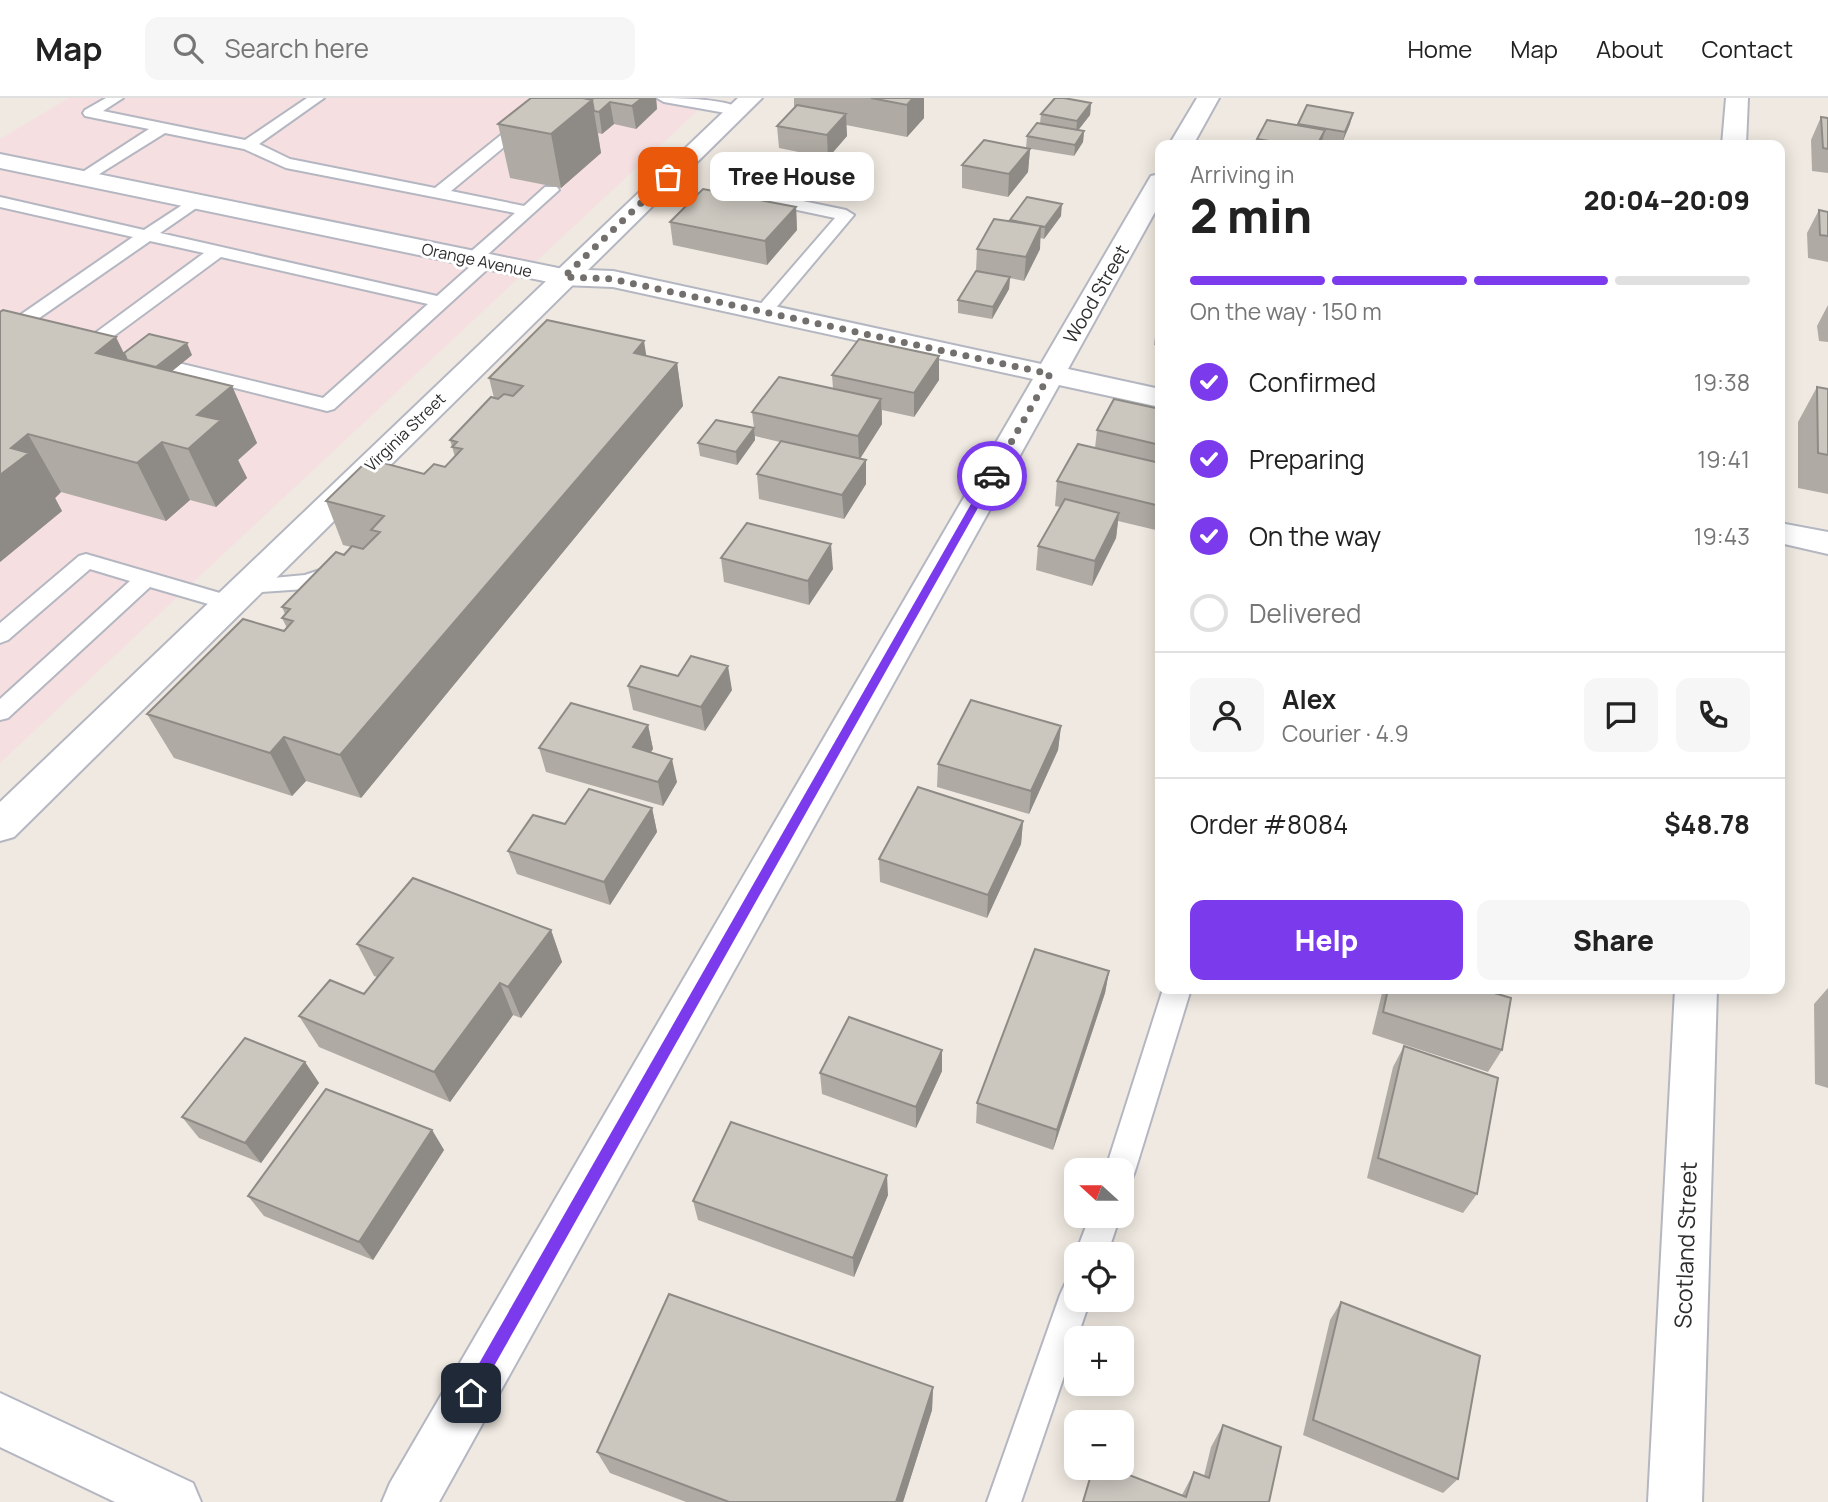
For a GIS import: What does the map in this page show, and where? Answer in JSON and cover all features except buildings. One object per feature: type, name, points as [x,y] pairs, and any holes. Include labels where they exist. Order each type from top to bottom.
[{"type":"street","points":[[1184,140],[1208,98]]},
{"type":"street","points":[[1734,140],[1737,98]]},
{"type":"street","name":"Virginia Street","points":[[0,826],[238,594],[388,466],[564,277],[744,105]]},
{"type":"street","name":"Orange Avenue","points":[[0,161],[564,277],[612,279],[1155,397]]},
{"type":"street","name":"Wood Street","points":[[409,1502],[1155,190]]},
{"type":"street","points":[[1785,534],[1828,543]]},
{"type":"street","name":"Scotland Street","points":[[1675,1502],[1696,994]]},
{"type":"street","points":[[0,1419],[174,1502]]},
{"type":"lane","points":[[116,98],[90,113],[248,145],[286,163],[527,211]]},
{"type":"lane","points":[[248,145],[317,98]]},
{"type":"lane","points":[[439,193],[556,98]]},
{"type":"lane","points":[[664,98],[744,105]]},
{"type":"lane","points":[[83,178],[162,128]]},
{"type":"lane","points":[[218,251],[89,346],[327,405],[442,302],[527,211],[551,190]]},
{"type":"lane","points":[[651,193],[698,203],[724,202],[750,195],[846,215],[763,312]]},
{"type":"lane","points":[[0,337],[196,201]]},
{"type":"lane","points":[[0,202],[442,302]]},
{"type":"lane","points":[[0,635],[86,561],[146,579],[238,594],[299,584],[332,574],[357,562]]},
{"type":"lane","points":[[0,712],[146,579]]},
{"type":"lane","points":[[1124,1158],[1175,994]]},
{"type":"lane","points":[[1004,1502],[1070,1312]]},
{"type":"shaded area","points":[[69,98],[711,98],[0,763],[0,139]]},
{"type":"way so far","points":[[668,177],[564,277],[612,279],[1050,374],[992,476]]},
{"type":"place","name":"Tree House","points":[[668,177]]},
{"type":"route","points":[[471,1393],[992,476]]}]
